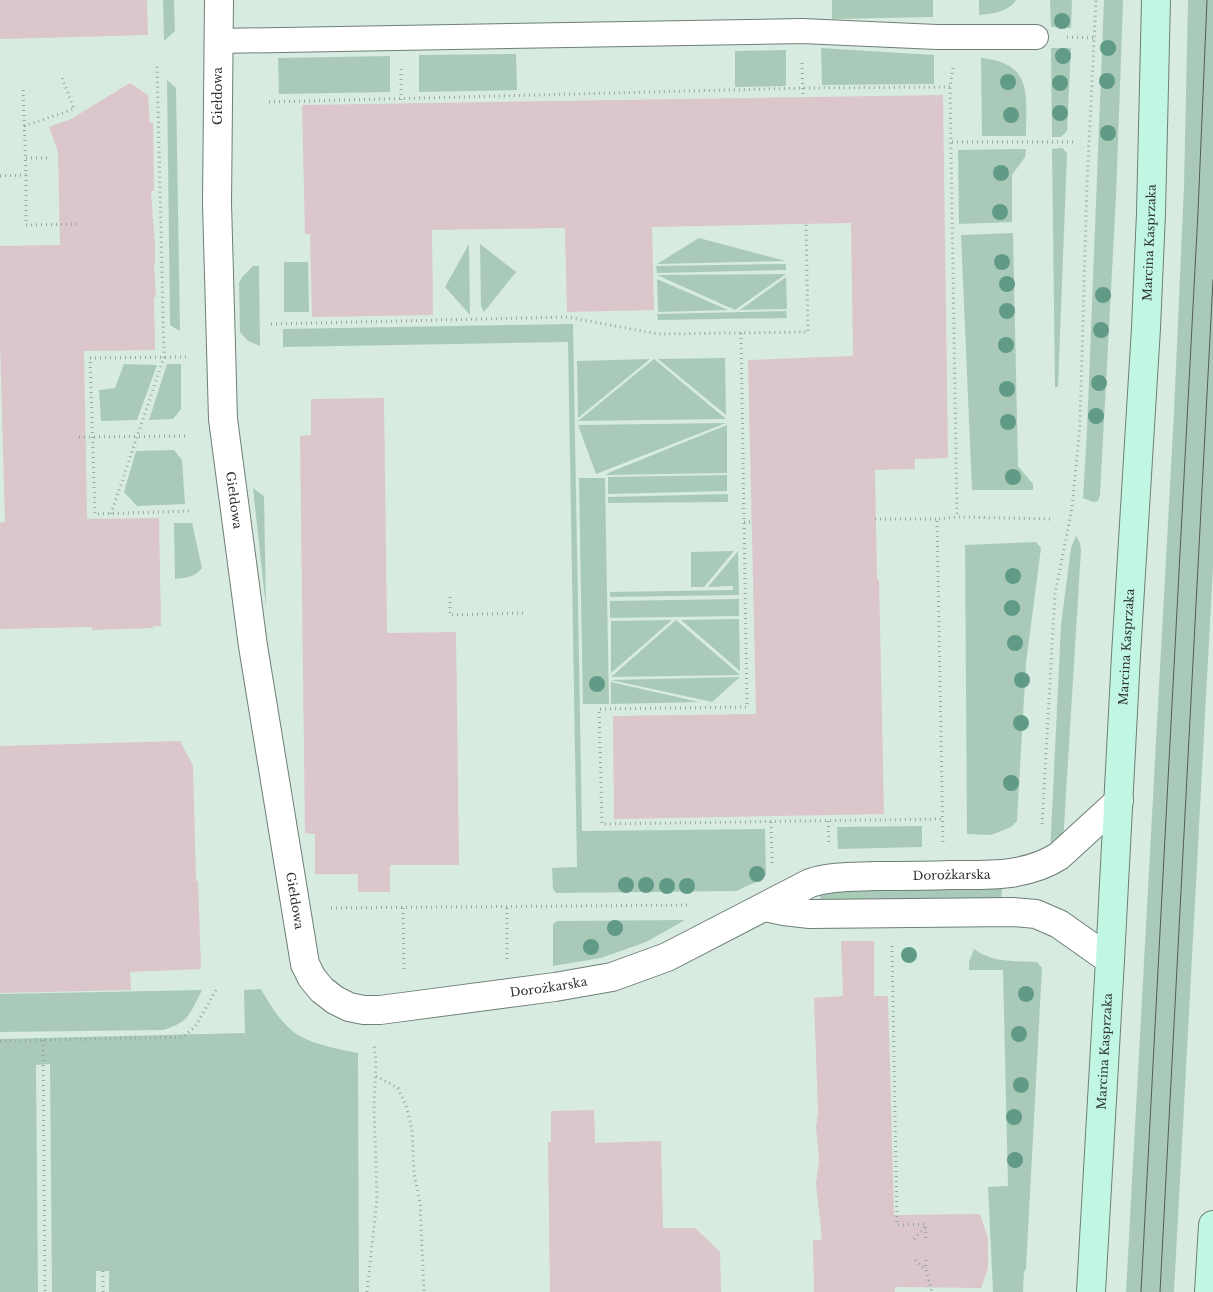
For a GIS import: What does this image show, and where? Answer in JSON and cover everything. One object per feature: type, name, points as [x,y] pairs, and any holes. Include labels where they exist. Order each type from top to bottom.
[{"type":"main road","name":"Marcina Kasprzaka","points":[[1091,1292],[1146,318],[1151,213],[1156,0]]},
{"type":"main road","points":[[1209,1292],[1213,1225]]},
{"type":"street","name":"Giełdowa","points":[[218,0],[217,202],[223,419],[253,646],[302,949],[305,964],[312,978],[322,990]]},
{"type":"street","points":[[218,41],[802,31],[960,37],[1036,37]]},
{"type":"street","name":"Dorożkarska","points":[[322,990],[335,1000],[349,1007],[364,1010],[380,1010],[582,984],[612,977],[658,960],[810,883],[830,878],[981,875],[1023,872],[1050,862],[1059,856],[1119,801]]},
{"type":"street","points":[[765,907],[810,914],[1013,912],[1036,914],[1059,924],[1110,960]]},
{"type":"path","points":[[1041,833],[1055,594],[1072,508],[1080,424],[1087,184],[1096,0]]},
{"type":"path","points":[[957,517],[950,87],[960,37]]},
{"type":"path","points":[[111,514],[164,357],[158,64]]},
{"type":"path","points":[[24,126],[74,110],[61,74]]},
{"type":"path","points":[[23,87],[26,225],[78,224]]},
{"type":"path","points":[[270,102],[803,88],[950,87]]},
{"type":"path","points":[[952,142],[1075,142]]},
{"type":"path","points":[[26,158],[51,158]]},
{"type":"path","points":[[0,176],[26,175]]},
{"type":"path","points":[[271,324],[567,317],[658,334],[808,332],[806,224]]},
{"type":"path","points":[[741,333],[747,707],[599,709],[602,824],[943,819]]},
{"type":"path","points":[[186,357],[90,358],[92,436],[95,514],[191,511]]},
{"type":"path","points":[[79,437],[188,436]]},
{"type":"path","points":[[875,519],[937,519],[957,517],[1054,519]]},
{"type":"path","points":[[937,519],[943,844]]},
{"type":"path","points":[[744,522],[752,522]]},
{"type":"path","points":[[450,596],[450,615],[523,613]]},
{"type":"path","points":[[828,821],[830,850]]},
{"type":"path","points":[[771,822],[772,869]]},
{"type":"path","points":[[325,908],[693,905]]},
{"type":"path","points":[[403,908],[404,977]]},
{"type":"path","points":[[506,908],[508,966]]},
{"type":"path","points":[[892,942],[897,1225],[925,1224],[926,1227]]},
{"type":"path","points":[[0,1042],[183,1037],[196,1027],[216,990]]},
{"type":"path","points":[[43,1040],[45,1292]]},
{"type":"path","points":[[367,1292],[377,1199],[374,1116],[376,1060],[374,1045]]},
{"type":"path","points":[[376,1076],[398,1088],[406,1106],[412,1129],[414,1174],[420,1202],[424,1292]]},
{"type":"path","points":[[926,1227],[926,1239]]},
{"type":"path","points":[[914,1240],[926,1227]]},
{"type":"path","points":[[915,1260],[926,1270]]},
{"type":"path","points":[[926,1260],[926,1270],[932,1292]]},
{"type":"path","points":[[103,1271],[103,1292]]},
{"type":"green space","points":[[163,0],[174,0],[175,31],[164,41]]},
{"type":"green space","points":[[832,0],[933,0],[933,17],[832,19]]},
{"type":"green space","points":[[979,0],[1016,0],[1004,10],[979,15]]},
{"type":"green space","points":[[1050,0],[1072,0],[1071,28],[1051,27]]},
{"type":"green space","points":[[1104,0],[1123,0],[1123,3],[1116,197],[1100,495],[1098,501],[1093,502],[1083,498]]},
{"type":"green space","points":[[1188,0],[1213,0],[1213,567],[1174,1292],[1126,1292],[1174,412],[1184,186]]},
{"type":"green space","points":[[821,48],[934,55],[934,84],[822,85]]},
{"type":"green space","points":[[1051,48],[1071,48],[1067,131],[1061,137],[1052,137]]},
{"type":"green space","points":[[786,50],[786,86],[735,87],[735,51]]},
{"type":"green space","points":[[516,54],[517,90],[419,92],[419,55]]},
{"type":"green space","points":[[390,56],[390,92],[279,94],[278,58]]},
{"type":"green space","points":[[981,58],[998,61],[1010,66],[1018,74],[1023,83],[1025,94],[1026,136],[982,136]]},
{"type":"green space","points":[[167,80],[176,88],[180,331],[170,325]]},
{"type":"green space","points":[[1062,148],[1067,153],[1058,387],[1055,387],[1052,149]]},
{"type":"green space","points":[[1026,149],[1025,157],[1012,175],[1012,222],[959,224],[958,150]]},
{"type":"green space","points":[[1013,233],[1018,466],[1033,484],[1033,490],[972,490],[961,235]]},
{"type":"green space","points":[[699,238],[786,261],[657,264]]},
{"type":"green space","points":[[469,244],[470,315],[445,287]]},
{"type":"green space","points":[[480,244],[516,272],[484,312],[481,306]]},
{"type":"green space","points":[[284,262],[308,262],[309,312],[284,312]]},
{"type":"green space","points":[[786,264],[786,270],[657,273],[656,266]]},
{"type":"green space","points":[[253,266],[259,266],[260,346],[248,341],[240,332],[239,283]]},
{"type":"green space","points":[[786,274],[735,310],[657,275]]},
{"type":"green space","points":[[786,277],[787,309],[740,310]]},
{"type":"green space","points":[[657,279],[728,310],[658,312]]},
{"type":"green space","points":[[786,311],[787,318],[658,320],[657,314]]},
{"type":"green space","points":[[573,324],[582,831],[765,829],[766,875],[737,891],[556,893],[553,889],[552,868],[577,867],[568,342],[283,347],[283,329]]},
{"type":"green space","points":[[725,358],[726,415],[658,359]]},
{"type":"green space","points":[[650,359],[578,418],[577,361]]},
{"type":"green space","points":[[654,359],[726,419],[578,421]]},
{"type":"green space","points":[[124,364],[157,365],[137,420],[101,421],[99,390],[115,388]]},
{"type":"green space","points":[[167,364],[181,364],[181,409],[173,419],[149,420]]},
{"type":"green space","points":[[726,423],[596,474],[578,425]]},
{"type":"green space","points":[[727,425],[727,473],[605,475],[613,471]]},
{"type":"green space","points":[[174,450],[182,460],[185,504],[137,506],[124,492],[136,451]]},
{"type":"green space","points":[[727,475],[727,491],[608,494],[608,477]]},
{"type":"green space","points":[[579,478],[605,478],[609,704],[583,704]]},
{"type":"green space","points":[[253,488],[264,496],[266,608]]},
{"type":"green space","points":[[728,494],[728,502],[608,503],[608,497]]},
{"type":"green space","points":[[174,523],[192,523],[202,568],[193,575],[175,579]]},
{"type":"green space","points":[[1076,536],[1081,550],[1063,842],[1050,854],[1061,625],[1071,548]]},
{"type":"green space","points":[[1036,542],[1041,548],[1026,663],[1017,821],[1011,827],[991,835],[967,834],[965,545]]},
{"type":"green space","points":[[734,551],[704,587],[691,587],[691,552]]},
{"type":"green space","points":[[738,551],[739,595],[610,597],[610,592],[733,590],[733,586],[708,587]]},
{"type":"green space","points":[[739,599],[739,616],[610,618],[610,601]]},
{"type":"green space","points":[[739,619],[740,671],[681,620]]},
{"type":"green space","points":[[672,620],[611,673],[611,621]]},
{"type":"green space","points":[[676,620],[740,675],[611,677]]},
{"type":"green space","points":[[740,677],[712,702],[611,680]]},
{"type":"green space","points":[[611,682],[699,702],[611,704]]},
{"type":"green space","points":[[922,826],[922,847],[838,849],[837,827]]},
{"type":"green space","points":[[1002,886],[1001,902],[821,901],[820,897],[821,892],[825,888]]},
{"type":"green space","points":[[685,920],[646,942],[601,958],[553,966],[553,924],[557,921]]},
{"type":"green space","points":[[974,949],[981,954],[996,959],[1037,962],[1042,968],[1026,1269],[1024,1272],[1023,1292],[993,1292],[988,1187],[1008,1186],[1003,970],[969,970],[969,962]]},
{"type":"green space","points":[[261,989],[272,1008],[292,1031],[298,1035],[319,1044],[358,1053],[359,1292],[109,1292],[109,1271],[96,1271],[96,1292],[52,1292],[50,1064],[36,1065],[38,1292],[0,1292],[0,1039],[245,1033],[244,990]]},
{"type":"green space","points":[[202,990],[188,1016],[179,1024],[163,1030],[0,1032],[0,994]]},
{"type":"building","points":[[0,0],[147,0],[148,35],[0,39]]},
{"type":"building","points":[[130,83],[148,95],[150,123],[153,123],[154,191],[151,191],[155,246],[155,350],[84,351],[87,519],[159,518],[161,626],[153,626],[153,628],[92,630],[92,627],[0,629],[0,523],[5,522],[0,342],[0,246],[60,245],[58,152],[49,127],[71,119]]},
{"type":"building","points":[[943,95],[948,458],[915,459],[915,469],[875,470],[884,814],[614,819],[613,716],[756,714],[748,360],[853,356],[851,223],[652,227],[654,310],[567,312],[565,228],[432,230],[433,315],[312,317],[310,234],[305,234],[302,105]]},
{"type":"building","points":[[384,398],[387,633],[456,632],[459,865],[390,865],[390,892],[358,892],[358,874],[315,874],[315,834],[305,833],[300,436],[311,435],[311,399]]},
{"type":"building","points":[[180,741],[193,766],[196,881],[198,881],[201,969],[130,972],[131,990],[0,993],[0,746]]},
{"type":"building","points":[[841,941],[874,941],[874,996],[888,996],[894,1215],[980,1214],[988,1239],[988,1268],[981,1288],[895,1287],[895,1292],[814,1292],[813,1240],[822,1240],[816,1183],[819,1160],[816,1128],[818,1113],[814,998],[843,996]]},
{"type":"building","points":[[594,1110],[595,1143],[661,1141],[663,1228],[695,1228],[720,1252],[721,1292],[550,1292],[548,1142],[551,1142],[551,1111]]},
{"type":"tram line","points":[[1141,1292],[1198,212],[1207,0]]},
{"type":"tram line","points":[[1160,1292],[1213,280]]}]
